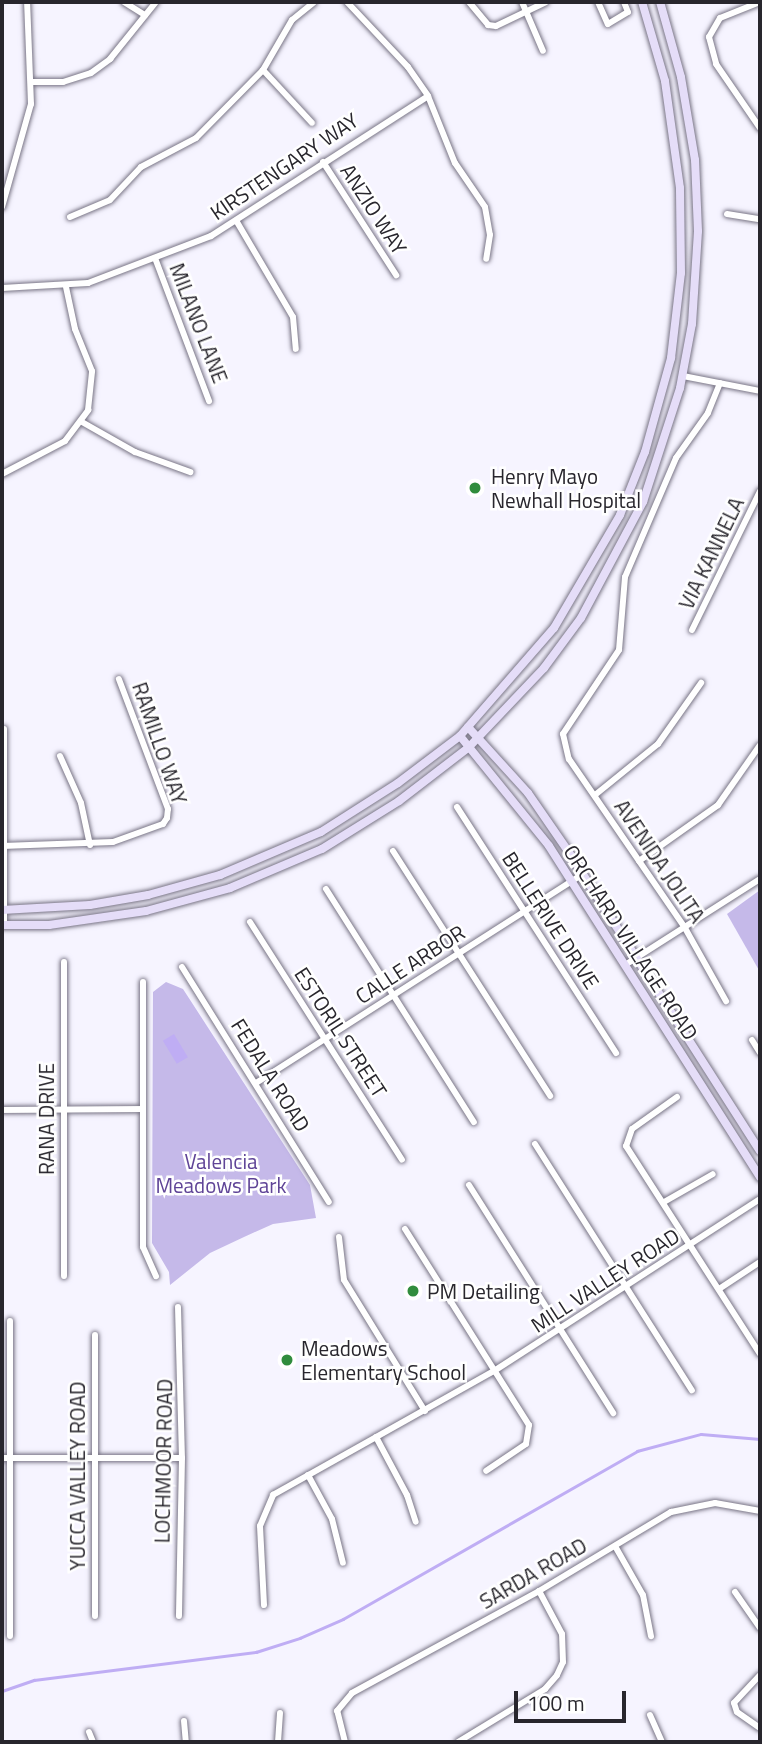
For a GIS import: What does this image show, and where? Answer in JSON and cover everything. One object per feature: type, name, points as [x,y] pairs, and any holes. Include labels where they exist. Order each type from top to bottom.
[{"type":"main road","points":[[3,910],[90,905],[148,895],[287,849],[355,813],[460,736],[527,664],[606,546],[645,452],[668,375],[681,273],[680,188],[665,81],[642,2]]},
{"type":"main road","points":[[3,925],[50,925],[146,911],[274,872],[362,826],[469,747],[544,668],[620,551],[643,502],[683,376],[696,294],[697,194],[681,77],[660,2]]},
{"type":"main road","name":"ORCHARD VILLAGE ROAD","points":[[468,727],[528,793],[583,874],[760,1151]]},
{"type":"main road","name":"ORCHARD VILLAGE ROAD","points":[[460,736],[529,817],[760,1177]]},
{"type":"main road","points":[[274,872],[287,849]]},
{"type":"street","points":[[2,207],[6,179],[26,127],[31,82],[27,2]]},
{"type":"street","points":[[124,2],[145,15]]},
{"type":"street","points":[[31,82],[63,82],[91,73],[110,59],[156,2]]},
{"type":"street","points":[[70,217],[110,200],[141,167],[196,138],[263,70],[292,20],[314,2]]},
{"type":"street","points":[[347,2],[408,67],[428,96],[455,163],[485,208],[490,235],[486,259]]},
{"type":"street","points":[[470,2],[488,25],[546,2]]},
{"type":"street","points":[[522,2],[543,51]]},
{"type":"street","points":[[598,2],[608,23],[628,12],[624,2]]},
{"type":"street","points":[[760,2],[735,10],[713,27],[710,53],[760,128]]},
{"type":"street","points":[[263,70],[312,123]]},
{"type":"street","name":"KIRSTENGARY WAY","points":[[2,288],[66,287],[156,258],[237,222],[323,162],[428,96]]},
{"type":"street","name":"ANZIO WAY","points":[[323,162],[396,275]]},
{"type":"street","points":[[727,214],[760,219]]},
{"type":"street","points":[[237,222],[293,317],[296,349]]},
{"type":"street","name":"MILANO LANE","points":[[156,258],[209,401]]},
{"type":"street","points":[[2,474],[65,441],[82,422],[93,384],[66,287]]},
{"type":"street","points":[[683,376],[760,391]]},
{"type":"street","name":"AVENIDA JOLITA","points":[[720,383],[708,413],[676,458],[625,577],[619,650],[567,721],[563,742],[569,759],[685,928],[726,1000]]},
{"type":"street","points":[[82,422],[135,452],[190,472]]},
{"type":"street","name":"VIA KANNELA","points":[[692,630],[760,491]]},
{"type":"street","name":"RAMILLO WAY","points":[[90,845],[113,842],[163,824],[167,818],[168,809],[119,679]]},
{"type":"street","points":[[595,795],[658,744],[701,683]]},
{"type":"street","points":[[3,925],[4,729]]},
{"type":"street","points":[[639,861],[718,805],[760,745]]},
{"type":"street","points":[[3,846],[90,845],[81,803],[60,756]]},
{"type":"street","name":"BELLERIVE DRIVE","points":[[457,807],[616,1053]]},
{"type":"street","points":[[393,851],[550,1096]]},
{"type":"street","name":"CALLE ARBOR","points":[[256,1083],[583,874]]},
{"type":"street","points":[[625,965],[760,878]]},
{"type":"street","points":[[326,889],[474,1122]]},
{"type":"street","name":"ESTORIL STREET","points":[[250,922],[402,1160]]},
{"type":"street","name":"RANA DRIVE","points":[[64,962],[64,1276]]},
{"type":"street","name":"FEDALA ROAD","points":[[182,967],[330,1202]]},
{"type":"street","points":[[143,982],[144,1247],[156,1276]]},
{"type":"street","points":[[752,1040],[760,1052]]},
{"type":"street","points":[[677,1097],[626,1136],[626,1146],[760,1354]]},
{"type":"street","points":[[2,1110],[142,1109]]},
{"type":"street","points":[[535,1144],[692,1391]]},
{"type":"street","points":[[664,1202],[713,1174]]},
{"type":"street","points":[[469,1185],[614,1413]]},
{"type":"street","name":"MILL VALLEY ROAD","points":[[264,1605],[259,1579],[262,1514],[273,1495],[494,1371],[692,1246],[760,1199]]},
{"type":"street","points":[[405,1229],[531,1434],[526,1444],[486,1471]]},
{"type":"street","points":[[339,1237],[344,1280],[425,1411]]},
{"type":"street","points":[[719,1289],[760,1262]]},
{"type":"street","name":"LOCHMOOR ROAD","points":[[178,1307],[182,1458],[179,1616]]},
{"type":"street","points":[[9,1321],[6,1458],[10,1636]]},
{"type":"street","name":"YUCCA VALLEY ROAD","points":[[95,1335],[95,1616]]},
{"type":"street","points":[[376,1437],[407,1495],[416,1521]]},
{"type":"street","points":[[6,1458],[182,1458]]},
{"type":"street","points":[[308,1475],[332,1519],[343,1563]]},
{"type":"street","name":"SARDA ROAD","points":[[345,1742],[337,1712],[352,1693],[539,1591],[671,1512],[692,1506],[740,1505],[760,1511]]},
{"type":"street","points":[[615,1546],[643,1595],[652,1636]]},
{"type":"street","points":[[458,1742],[545,1689],[557,1675],[563,1662],[562,1634],[539,1591]]},
{"type":"street","points":[[735,1592],[760,1628]]},
{"type":"street","points":[[760,1675],[734,1703],[737,1712],[760,1728]]},
{"type":"street","points":[[278,1742],[280,1713]]},
{"type":"street","points":[[650,1715],[662,1742]]},
{"type":"street","points":[[184,1721],[186,1742]]},
{"type":"street","points":[[89,1732],[93,1742]]},
{"type":"green space","points":[[760,890],[760,972],[727,914]]},
{"type":"green space","name":"Valencia Meadows Park","points":[[166,982],[183,989],[310,1185],[316,1218],[273,1224],[244,1237],[210,1253],[170,1285],[169,1272],[152,1243],[153,992]]},
{"type":"shaded area","points":[[174,1034],[188,1057],[177,1064],[163,1041]]},
{"type":"waterway","points":[[2,1691],[34,1680],[256,1652],[300,1638],[343,1619],[637,1451],[701,1434],[760,1439]]},
{"type":"place","name":"Henry Mayo Newhall Hospital","points":[[475,488]]},
{"type":"place","name":"PM Detailing","points":[[413,1291]]},
{"type":"place","name":"Meadows Elementary School","points":[[287,1360]]}]
